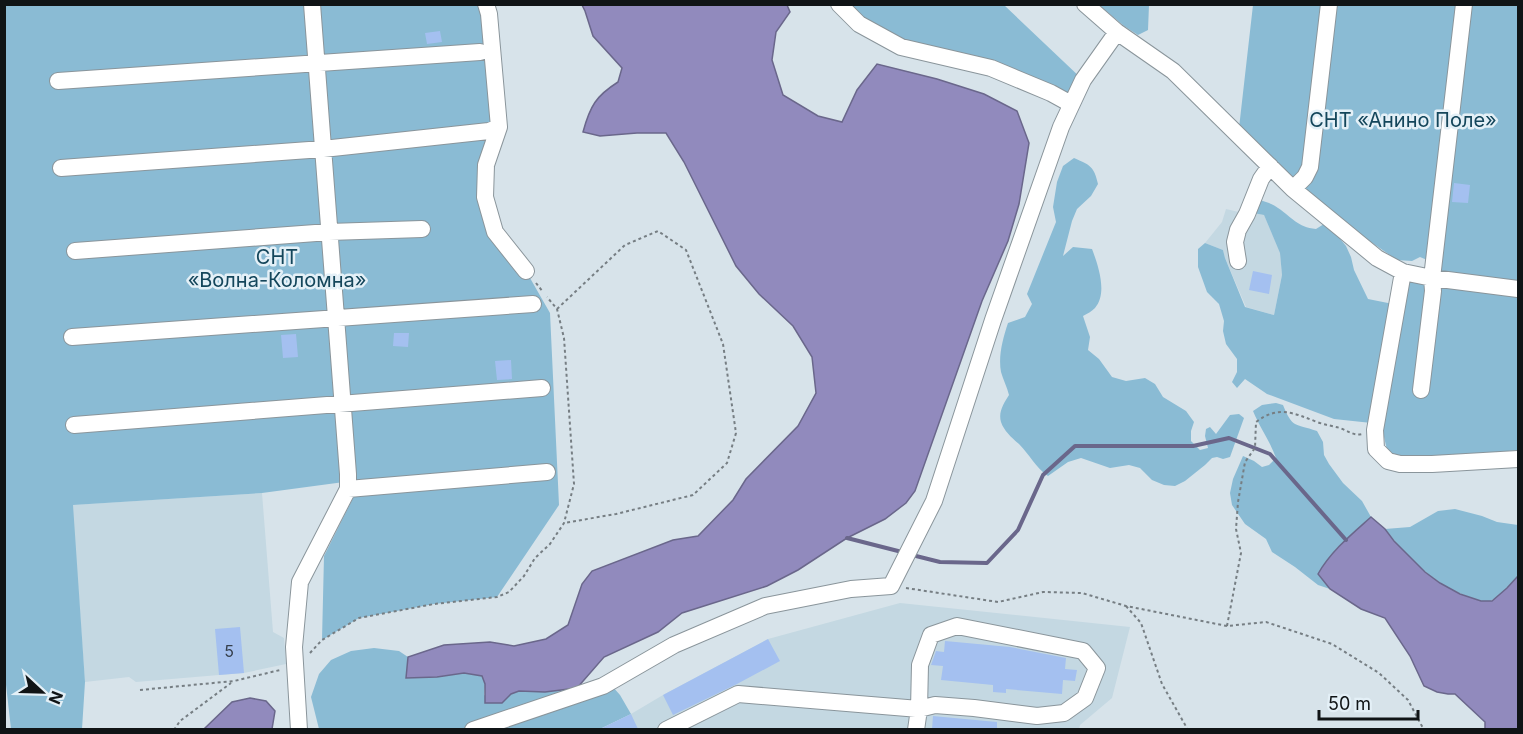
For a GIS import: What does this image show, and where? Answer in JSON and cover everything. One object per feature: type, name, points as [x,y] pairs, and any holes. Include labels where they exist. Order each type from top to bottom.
[{"type":"street","points":[[299,729],[294,647],[300,582],[348,489],[312,4]]},
{"type":"street","points":[[486,4],[489,14],[499,127],[486,165],[485,197],[495,232],[526,271]]},
{"type":"street","points":[[839,4],[859,24],[901,47],[991,68],[1052,93],[1071,104]]},
{"type":"street","points":[[1086,4],[1117,32],[1173,71],[1293,189],[1377,258],[1403,272],[1518,289]]},
{"type":"street","points":[[1293,189],[1305,177],[1310,167],[1329,4]]},
{"type":"street","points":[[1421,390],[1464,4]]},
{"type":"street","points":[[473,729],[603,686],[674,645],[765,606],[851,589],[891,586],[934,501],[993,320],[1060,128],[1083,80],[1117,32]]},
{"type":"street","points":[[58,81],[480,52]]},
{"type":"street","points":[[61,168],[322,149],[489,131],[499,127]]},
{"type":"street","points":[[1238,261],[1235,242],[1238,230],[1261,179],[1270,166]]},
{"type":"street","points":[[75,251],[329,232],[422,229]]},
{"type":"street","points":[[1403,272],[1374,430],[1376,449],[1388,461],[1400,464],[1518,459]]},
{"type":"street","points":[[72,337],[533,304]]},
{"type":"street","points":[[74,425],[542,388]]},
{"type":"street","points":[[348,489],[547,472]]},
{"type":"street","points":[[666,729],[738,694],[919,709],[936,705],[1037,716],[1064,713],[1085,698],[1097,668],[1083,651],[957,626],[931,635],[920,665],[919,709],[916,729]]},
{"type":"path","points":[[557,309],[625,245],[658,231],[686,250],[723,344],[736,433],[727,463],[693,495],[615,514],[564,523]]},
{"type":"path","points":[[140,690],[234,681],[296,667],[322,640],[359,618],[434,604],[496,597],[509,592],[524,576],[535,558],[550,544],[564,523],[574,484],[564,338],[557,309],[526,271]]},
{"type":"path","points":[[1227,626],[1240,553],[1236,529],[1238,502],[1245,462],[1255,448],[1256,422],[1266,414],[1288,411],[1357,435],[1374,430]]},
{"type":"path","points":[[891,586],[998,602],[1043,592],[1082,593],[1126,606],[1227,626],[1266,622],[1332,645],[1379,673],[1408,700],[1424,729]]},
{"type":"path","points":[[1126,606],[1141,623],[1162,684],[1188,729]]},
{"type":"path","points":[[174,729],[180,721],[234,681]]},
{"type":"shaded area","points":[[582,5],[787,5],[790,12],[776,32],[772,60],[783,95],[818,116],[842,122],[857,90],[877,64],[984,94],[1017,111],[1029,143],[1019,204],[1008,241],[982,301],[915,491],[906,503],[885,519],[847,538],[798,570],[767,586],[682,613],[658,632],[604,657],[577,688],[545,692],[519,691],[511,694],[502,703],[485,703],[485,684],[482,676],[464,673],[406,678],[408,657],[444,645],[490,642],[514,646],[546,639],[568,625],[582,584],[592,571],[673,540],[698,536],[733,500],[746,479],[798,426],[816,393],[812,357],[793,326],[759,294],[736,266],[684,162],[666,133],[600,136],[583,132],[595,102],[618,82],[622,68],[593,36]]},
{"type":"shaded area","points":[[1226,209],[1264,215],[1280,252],[1282,275],[1274,315],[1246,307],[1223,250],[1205,243],[1222,222]]},
{"type":"shaded area","points":[[262,493],[273,632],[284,638],[286,664],[244,673],[136,682],[129,677],[85,682],[72,505]]},
{"type":"shaded area","points":[[1371,517],[1425,572],[1460,594],[1481,601],[1492,601],[1518,576],[1518,729],[1485,729],[1485,722],[1455,694],[1437,692],[1424,686],[1410,656],[1385,618],[1361,609],[1330,589],[1318,574],[1335,550]]},
{"type":"shaded area","points":[[900,603],[1130,627],[1112,698],[1080,725],[1079,729],[600,730],[768,639]]},
{"type":"shaded area","points":[[250,698],[266,701],[275,711],[272,729],[204,729],[232,702]]},
{"type":"green space","name":"СНТ «Волна-Коломна»","points":[[4,5],[486,5],[499,127],[486,165],[495,232],[526,271],[550,313],[559,505],[497,597],[434,604],[359,618],[322,640],[324,556],[358,488],[344,482],[262,493],[73,505],[85,682],[82,729],[11,729],[4,667]]},
{"type":"green space","points":[[839,5],[1004,5],[1083,80],[1071,104],[1051,93],[901,47]]},
{"type":"green space","points":[[1099,5],[1149,5],[1148,30],[1138,35]]},
{"type":"green space","name":"СНТ «Анино Поле»","points":[[1253,5],[1518,5],[1518,284],[1440,274],[1439,265],[1420,257],[1412,261],[1397,260],[1302,190],[1239,128]]},
{"type":"green space","points":[[1074,158],[1090,167],[1095,173],[1098,184],[1091,196],[1077,209],[1063,256],[1073,247],[1092,249],[1099,271],[1101,295],[1099,302],[1094,309],[1083,316],[1090,337],[1088,350],[1099,359],[1112,377],[1126,381],[1145,378],[1155,384],[1163,397],[1186,411],[1194,422],[1191,441],[1200,450],[1208,448],[1206,429],[1210,427],[1216,434],[1230,415],[1239,414],[1244,418],[1230,457],[1212,458],[1185,481],[1175,486],[1164,485],[1152,480],[1140,468],[1129,465],[1110,468],[1081,458],[1068,462],[1048,476],[1008,434],[1001,422],[1003,404],[1009,395],[1000,366],[1004,335],[1008,323],[1025,317],[1032,304],[1027,294],[1056,222],[1053,207],[1057,182],[1063,166]]},
{"type":"green space","points":[[1260,200],[1276,207],[1304,226],[1316,229],[1324,224],[1337,235],[1346,246],[1354,270],[1368,299],[1403,304],[1406,279],[1518,295],[1518,450],[1437,458],[1388,454],[1381,424],[1334,419],[1267,394],[1245,379],[1237,388],[1232,382],[1237,372],[1237,359],[1226,344],[1223,331],[1224,321],[1219,304],[1207,292],[1198,267],[1198,249],[1205,243],[1223,250],[1245,307],[1274,315],[1282,275],[1280,253],[1264,215],[1253,213]]},
{"type":"green space","points":[[1276,403],[1283,405],[1292,422],[1317,431],[1323,442],[1324,455],[1329,464],[1343,483],[1362,501],[1371,517],[1337,548],[1318,574],[1330,589],[1318,585],[1272,552],[1266,539],[1245,524],[1232,505],[1230,493],[1233,479],[1243,456],[1262,467],[1269,465],[1276,458],[1253,411],[1262,405]]},
{"type":"green space","points":[[1455,509],[1497,522],[1518,525],[1518,576],[1501,594],[1490,601],[1481,601],[1459,593],[1435,579],[1403,551],[1385,529],[1410,527],[1438,511]]},
{"type":"green space","points":[[374,648],[399,651],[408,657],[406,678],[464,673],[482,676],[485,684],[484,695],[502,703],[511,694],[519,691],[545,692],[577,688],[604,677],[620,695],[631,714],[600,729],[319,729],[311,697],[319,674],[331,660],[351,651]]},
{"type":"building","points":[[440,31],[442,42],[427,44],[425,33]]},
{"type":"building","points":[[1454,183],[1470,185],[1468,203],[1452,202]]},
{"type":"building","points":[[1253,271],[1272,275],[1269,294],[1249,290]]},
{"type":"building","points":[[394,333],[409,333],[408,347],[393,346]]},
{"type":"building","points":[[296,334],[298,357],[283,358],[281,335]]},
{"type":"building","points":[[511,360],[512,379],[497,380],[495,361]]},
{"type":"building","points":[[240,627],[244,673],[219,675],[215,629]]},
{"type":"building","points":[[768,639],[780,661],[673,715],[663,695]]},
{"type":"building","points":[[945,641],[1010,647],[1066,658],[1065,669],[1077,670],[1075,681],[1063,680],[1062,694],[1006,689],[1006,693],[993,692],[993,685],[941,680],[943,666],[931,665],[936,651],[944,652]]},
{"type":"building","points":[[631,714],[638,729],[600,729]]},
{"type":"building","points":[[933,716],[997,722],[997,729],[932,729]]},
{"type":"waterway","points":[[912,555],[940,562],[987,563],[1018,530],[1043,475],[1075,446],[1193,446],[1229,438],[1270,454],[1346,540]]},
{"type":"waterway","points":[[847,538],[902,552]]}]
